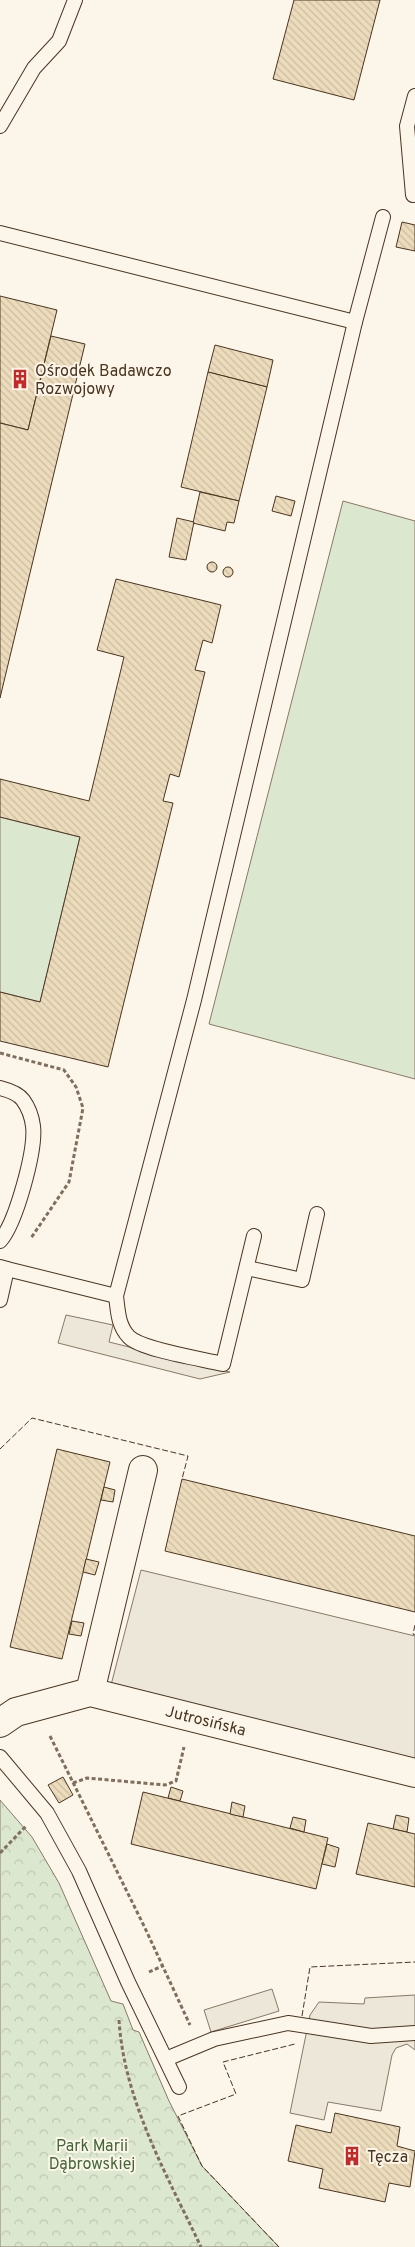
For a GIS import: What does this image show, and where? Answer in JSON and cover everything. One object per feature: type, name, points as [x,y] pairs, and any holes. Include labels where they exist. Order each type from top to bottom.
[{"type":"street","points":[[90,1692],[143,1470]]},
{"type":"street","name":"Jutrosińska","points":[[0,1723],[16,1712],[90,1692],[415,1773]]},
{"type":"lane","points":[[0,126],[34,68],[59,41],[75,0]]},
{"type":"lane","points":[[413,194],[407,126],[415,96]]},
{"type":"lane","points":[[254,1236],[223,1364],[147,1346],[130,1337],[119,1320],[116,1296],[194,1000],[356,322],[383,217]]},
{"type":"lane","points":[[0,234],[356,322]]},
{"type":"lane","points":[[0,1088],[8,1090],[23,1100],[33,1128],[20,1200],[11,1226],[0,1241]]},
{"type":"lane","points":[[247,1268],[302,1280],[317,1214]]},
{"type":"lane","points":[[0,1300],[3,1268],[116,1296]]},
{"type":"lane","points":[[0,1757],[47,1813],[79,1871],[128,1982],[179,2087]]},
{"type":"lane","points":[[166,2059],[214,2039],[288,2023],[371,2036],[415,2033]]},
{"type":"path","points":[[73,1783],[87,1778],[165,1785],[176,1780],[192,1717]]},
{"type":"path","points":[[50,1736],[145,1928],[199,2045]]},
{"type":"path","points":[[0,1854],[29,1824]]},
{"type":"path","points":[[118,2017],[120,2044],[144,2127],[201,2247]]},
{"type":"green space","points":[[343,501],[415,521],[415,1079],[209,1024]]},
{"type":"green space","points":[[0,817],[80,837],[40,1002],[0,992]]},
{"type":"green space","name":"Park Marii Dąbrowskiej","points":[[0,1800],[32,1837],[59,1883],[111,2001],[123,2004],[133,2030],[139,2032],[169,2101],[202,2166],[279,2247],[0,2247]]},
{"type":"shaded area","points":[[66,1315],[113,1325],[109,1342],[230,1372],[200,1379],[58,1343]]},
{"type":"shaded area","points":[[141,1570],[415,1636],[415,1759],[111,1685]]},
{"type":"shaded area","points":[[272,1989],[279,2011],[211,2032],[204,2010]]},
{"type":"shaded area","points":[[415,1995],[415,2050],[407,2044],[396,2048],[392,2055],[381,2111],[328,2102],[324,2120],[290,2113],[310,2015],[319,2002],[364,2004],[365,1998]]},
{"type":"building","points":[[294,0],[380,0],[354,100],[273,79]]},
{"type":"building","points":[[402,222],[415,225],[415,251],[396,247]]},
{"type":"building","name":"Ośrodek Badawczo Rozwojowy","points":[[0,296],[57,310],[28,430],[0,423]]},
{"type":"building","points":[[51,336],[85,344],[0,698],[0,423],[28,430]]},
{"type":"building","points":[[215,345],[273,360],[267,387],[208,372]]},
{"type":"building","points":[[208,372],[267,387],[239,501],[181,487]]},
{"type":"building","points":[[200,492],[239,501],[234,523],[227,522],[225,531],[193,523]]},
{"type":"building","points":[[276,496],[295,501],[291,516],[272,511]]},
{"type":"building","points":[[177,518],[194,522],[186,560],[169,557]]},
{"type":"building","points":[[210,562],[214,562],[217,567],[216,571],[210,572],[207,569],[207,565]]},
{"type":"building","points":[[226,567],[230,567],[233,572],[232,576],[226,577],[223,574],[223,570]]},
{"type":"building","points":[[116,579],[221,605],[212,643],[203,640],[195,670],[205,672],[179,777],[170,774],[163,801],[173,803],[108,1067],[0,1041],[0,992],[40,1002],[80,837],[0,817],[0,779],[89,801],[124,657],[97,650]]},
{"type":"building","points":[[57,1449],[110,1462],[62,1659],[10,1647]]},
{"type":"building","points":[[182,1479],[415,1536],[415,1612],[165,1551]]},
{"type":"building","points":[[104,1487],[115,1490],[113,1502],[101,1500]]},
{"type":"building","points":[[86,1559],[99,1562],[95,1575],[83,1572]]},
{"type":"building","points":[[72,1621],[84,1623],[81,1636],[69,1634]]},
{"type":"building","points":[[63,1777],[73,1795],[59,1803],[48,1785]]},
{"type":"building","points":[[171,1787],[183,1791],[180,1801],[168,1798]]},
{"type":"building","points":[[143,1792],[328,1838],[316,1889],[131,1844]]},
{"type":"building","points":[[232,1802],[245,1806],[243,1817],[230,1814]]},
{"type":"building","points":[[396,1815],[409,1818],[407,1832],[393,1829]]},
{"type":"building","points":[[293,1817],[306,1820],[304,1832],[290,1828]]},
{"type":"building","points":[[368,1823],[415,1834],[415,1887],[356,1874]]},
{"type":"building","points":[[327,1844],[339,1848],[335,1867],[322,1864]]},
{"type":"building","name":"Tęcza","points":[[335,2113],[400,2127],[397,2146],[415,2151],[410,2187],[389,2183],[385,2202],[319,2188],[323,2169],[288,2161],[296,2125],[331,2133]]},
{"type":"fence","points":[[0,1449],[32,1418],[188,1456],[182,1479]]},
{"type":"fence","points":[[415,1625],[413,1634],[415,1635]]},
{"type":"fence","points":[[302,2016],[310,1967],[415,1962]]},
{"type":"fence","points":[[279,2247],[202,2166],[178,2116],[236,2094],[223,2062],[295,2044]]},
{"type":"place","name":"Ośrodek Badawczo Rozwojowy","points":[[20,379]]},
{"type":"place","name":"Tęcza","points":[[352,2156]]}]
